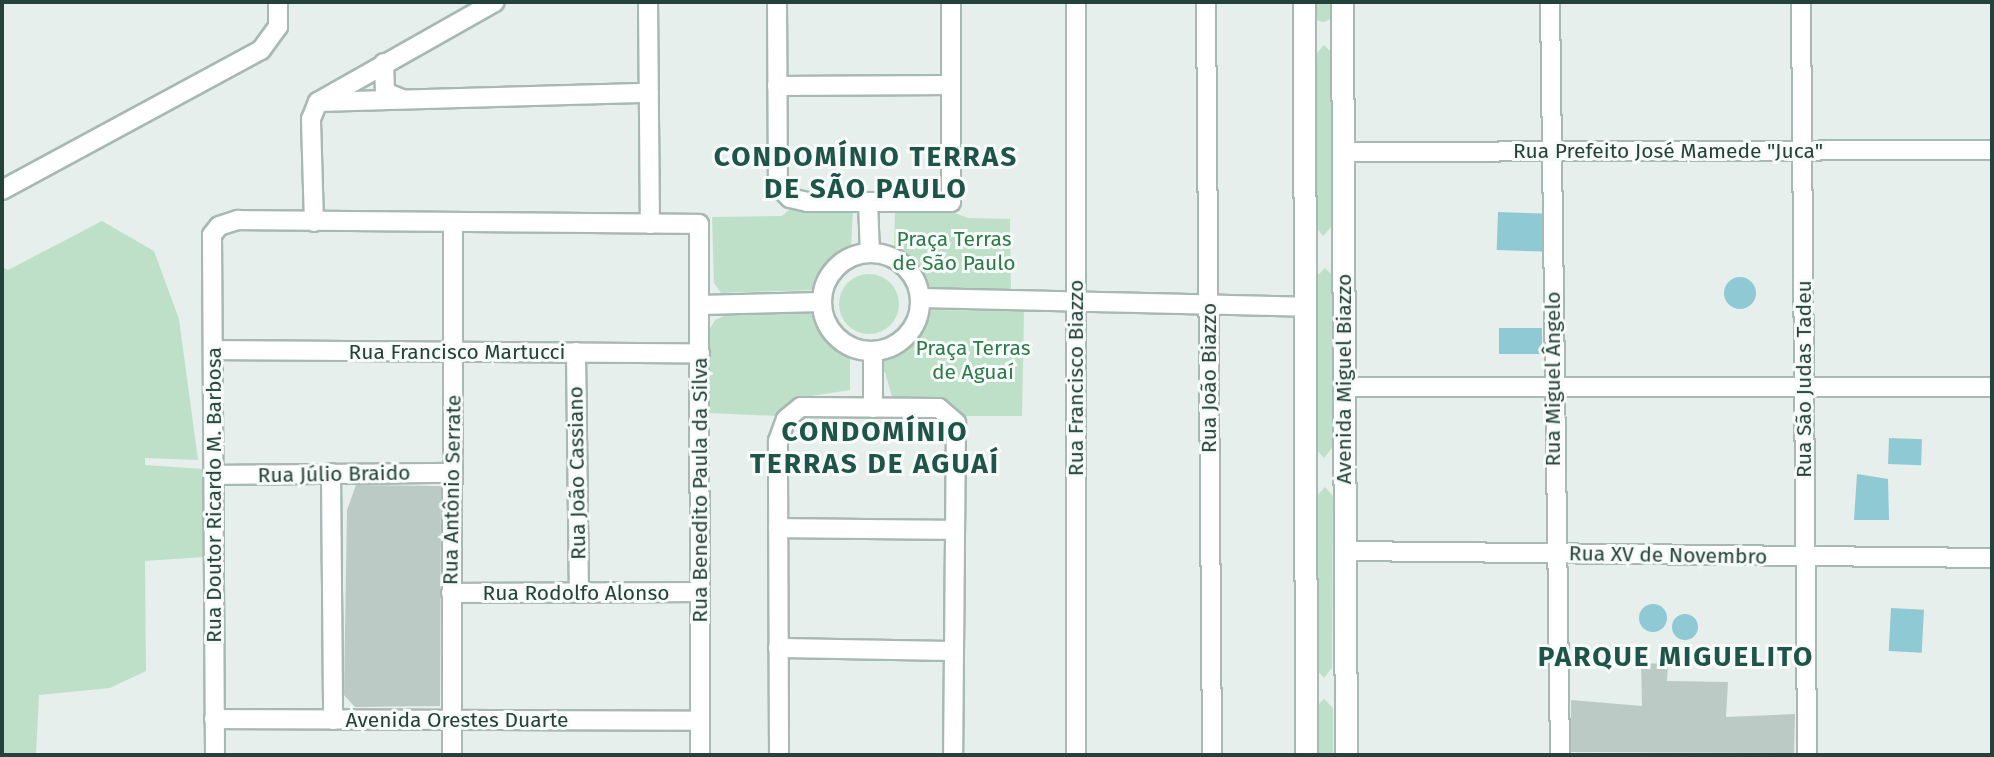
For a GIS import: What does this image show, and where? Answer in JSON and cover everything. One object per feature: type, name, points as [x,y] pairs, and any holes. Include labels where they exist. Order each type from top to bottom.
[{"type":"street","points":[[2,190],[261,50],[278,27],[278,2]]},
{"type":"street","points":[[495,2],[318,102],[311,119],[314,222],[650,224],[648,2]]},
{"type":"street","points":[[777,2],[778,186],[790,198],[807,202],[951,202],[951,2]]},
{"type":"street","name":"Rua Francisco Biazzo","points":[[1076,2],[1076,755]]},
{"type":"street","name":"Rua João Biazzo","points":[[1206,2],[1212,755]]},
{"type":"street","name":"Avenida Miguel Biazzo","points":[[1304,2],[1306,755]]},
{"type":"street","name":"Avenida Miguel Biazzo","points":[[1342,2],[1346,755]]},
{"type":"street","name":"Rua Miguel Ângelo","points":[[1550,2],[1554,554],[1560,755]]},
{"type":"street","name":"Rua São Judas Tadeu","points":[[1801,2],[1807,755]]},
{"type":"street","points":[[384,63],[385,92],[409,101]]},
{"type":"street","points":[[777,86],[951,85]]},
{"type":"street","points":[[318,102],[649,93]]},
{"type":"street","name":"Rua Prefeito José Mamede \"Juca\"","points":[[1343,152],[1992,150]]},
{"type":"street","points":[[868,202],[870,253]]},
{"type":"street","name":"Rua Doutor Ricardo M. Barbosa","points":[[215,755],[212,235],[219,226],[238,220],[314,222]]},
{"type":"street","name":"Rua Antônio Serrate","points":[[452,755],[453,224]]},
{"type":"street","name":"Rua Benedito Paula da Silva","points":[[650,224],[699,224],[700,755]]},
{"type":"street","points":[[870,253],[904,265],[921,298],[908,335],[873,351],[837,337],[821,302],[835,268],[870,253]]},
{"type":"street","points":[[1304,253],[1343,253]]},
{"type":"street","points":[[921,298],[1305,307]]},
{"type":"street","points":[[700,305],[821,302]]},
{"type":"street","name":"Rua Francisco Martucci","points":[[214,350],[700,353]]},
{"type":"street","points":[[873,351],[873,408]]},
{"type":"street","name":"Rua João Cassiano","points":[[576,352],[579,593]]},
{"type":"street","points":[[1344,387],[1992,387]]},
{"type":"street","points":[[779,755],[778,442],[786,419],[801,407],[939,408],[956,423],[953,755]]},
{"type":"street","points":[[1306,466],[1344,466]]},
{"type":"street","points":[[331,473],[333,720]]},
{"type":"street","name":"Rua Júlio Braido","points":[[215,475],[453,473]]},
{"type":"street","points":[[778,528],[955,530]]},
{"type":"street","name":"Rua XV de Novembro","points":[[1345,551],[1992,558]]},
{"type":"street","name":"Rua Rodolfo Alonso","points":[[451,593],[700,593]]},
{"type":"street","points":[[778,648],[954,652]]},
{"type":"street","name":"Avenida Orestes Duarte","points":[[214,719],[700,721]]},
{"type":"green space","points":[[1323,2],[1330,5],[1333,12],[1330,19],[1323,22],[1316,19],[1313,12],[1316,5]]},
{"type":"green space","points":[[1324,45],[1333,54],[1332,226],[1323,236],[1315,226],[1316,54]]},
{"type":"green space","name":"Praça Terras de São Paulo","points":[[941,208],[968,218],[1010,219],[1011,290],[930,287],[916,263],[894,250],[895,210]]},
{"type":"green space","points":[[790,209],[853,211],[851,247],[812,290],[721,293],[714,283],[712,217],[782,216]]},
{"type":"green space","points":[[102,221],[154,251],[179,319],[198,460],[145,458],[145,465],[203,469],[203,557],[145,561],[146,671],[110,688],[39,695],[36,755],[2,755],[2,267],[8,270]]},
{"type":"green space","points":[[1325,268],[1333,276],[1332,448],[1324,458],[1316,449],[1317,276]]},
{"type":"green space","points":[[869,274],[886,279],[894,287],[899,304],[894,321],[886,329],[869,334],[852,329],[844,321],[839,304],[844,287],[852,279]]},
{"type":"green space","name":"Praça Terras de Aguaí","points":[[931,310],[1024,311],[1022,416],[964,416],[943,402],[892,397],[885,372],[880,372],[880,355],[915,339]]},
{"type":"green space","points":[[813,311],[821,333],[850,355],[850,390],[792,399],[778,416],[709,413],[708,332],[715,320],[733,312]]},
{"type":"green space","points":[[1325,487],[1333,496],[1332,668],[1324,678],[1316,669],[1317,496]]},
{"type":"green space","points":[[1324,699],[1333,708],[1333,755],[1317,755],[1316,707]]},
{"type":"water","points":[[1498,212],[1544,214],[1543,252],[1497,250]]},
{"type":"water","points":[[1740,277],[1751,282],[1756,293],[1751,304],[1740,309],[1729,304],[1724,293],[1729,282]]},
{"type":"water","points":[[1499,328],[1542,328],[1542,354],[1499,354]]},
{"type":"water","points":[[1889,438],[1922,439],[1921,465],[1888,464]]},
{"type":"water","points":[[1857,474],[1888,479],[1889,520],[1854,520]]},
{"type":"water","points":[[1653,604],[1663,608],[1667,618],[1663,628],[1653,632],[1643,628],[1639,618],[1643,608]]},
{"type":"water","points":[[1891,608],[1924,610],[1922,653],[1889,651]]},
{"type":"water","points":[[1685,614],[1695,617],[1698,627],[1695,637],[1685,640],[1675,637],[1672,627],[1675,617]]},
{"type":"building","points":[[356,485],[441,486],[440,706],[355,707],[344,695],[347,510]]},
{"type":"building","points":[[1641,663],[1668,664],[1667,681],[1728,682],[1726,717],[1795,714],[1794,753],[1571,752],[1571,700],[1642,706]]},
{"type":"district","name":"CONDOMÍNIO TERRAS DE SÃO PAULO","points":[[866,173]]},
{"type":"district","name":"CONDOMÍNIO TERRAS DE AGUAÍ","points":[[875,448]]},
{"type":"district","name":"PARQUE MIGUELITO","points":[[1676,657]]}]
